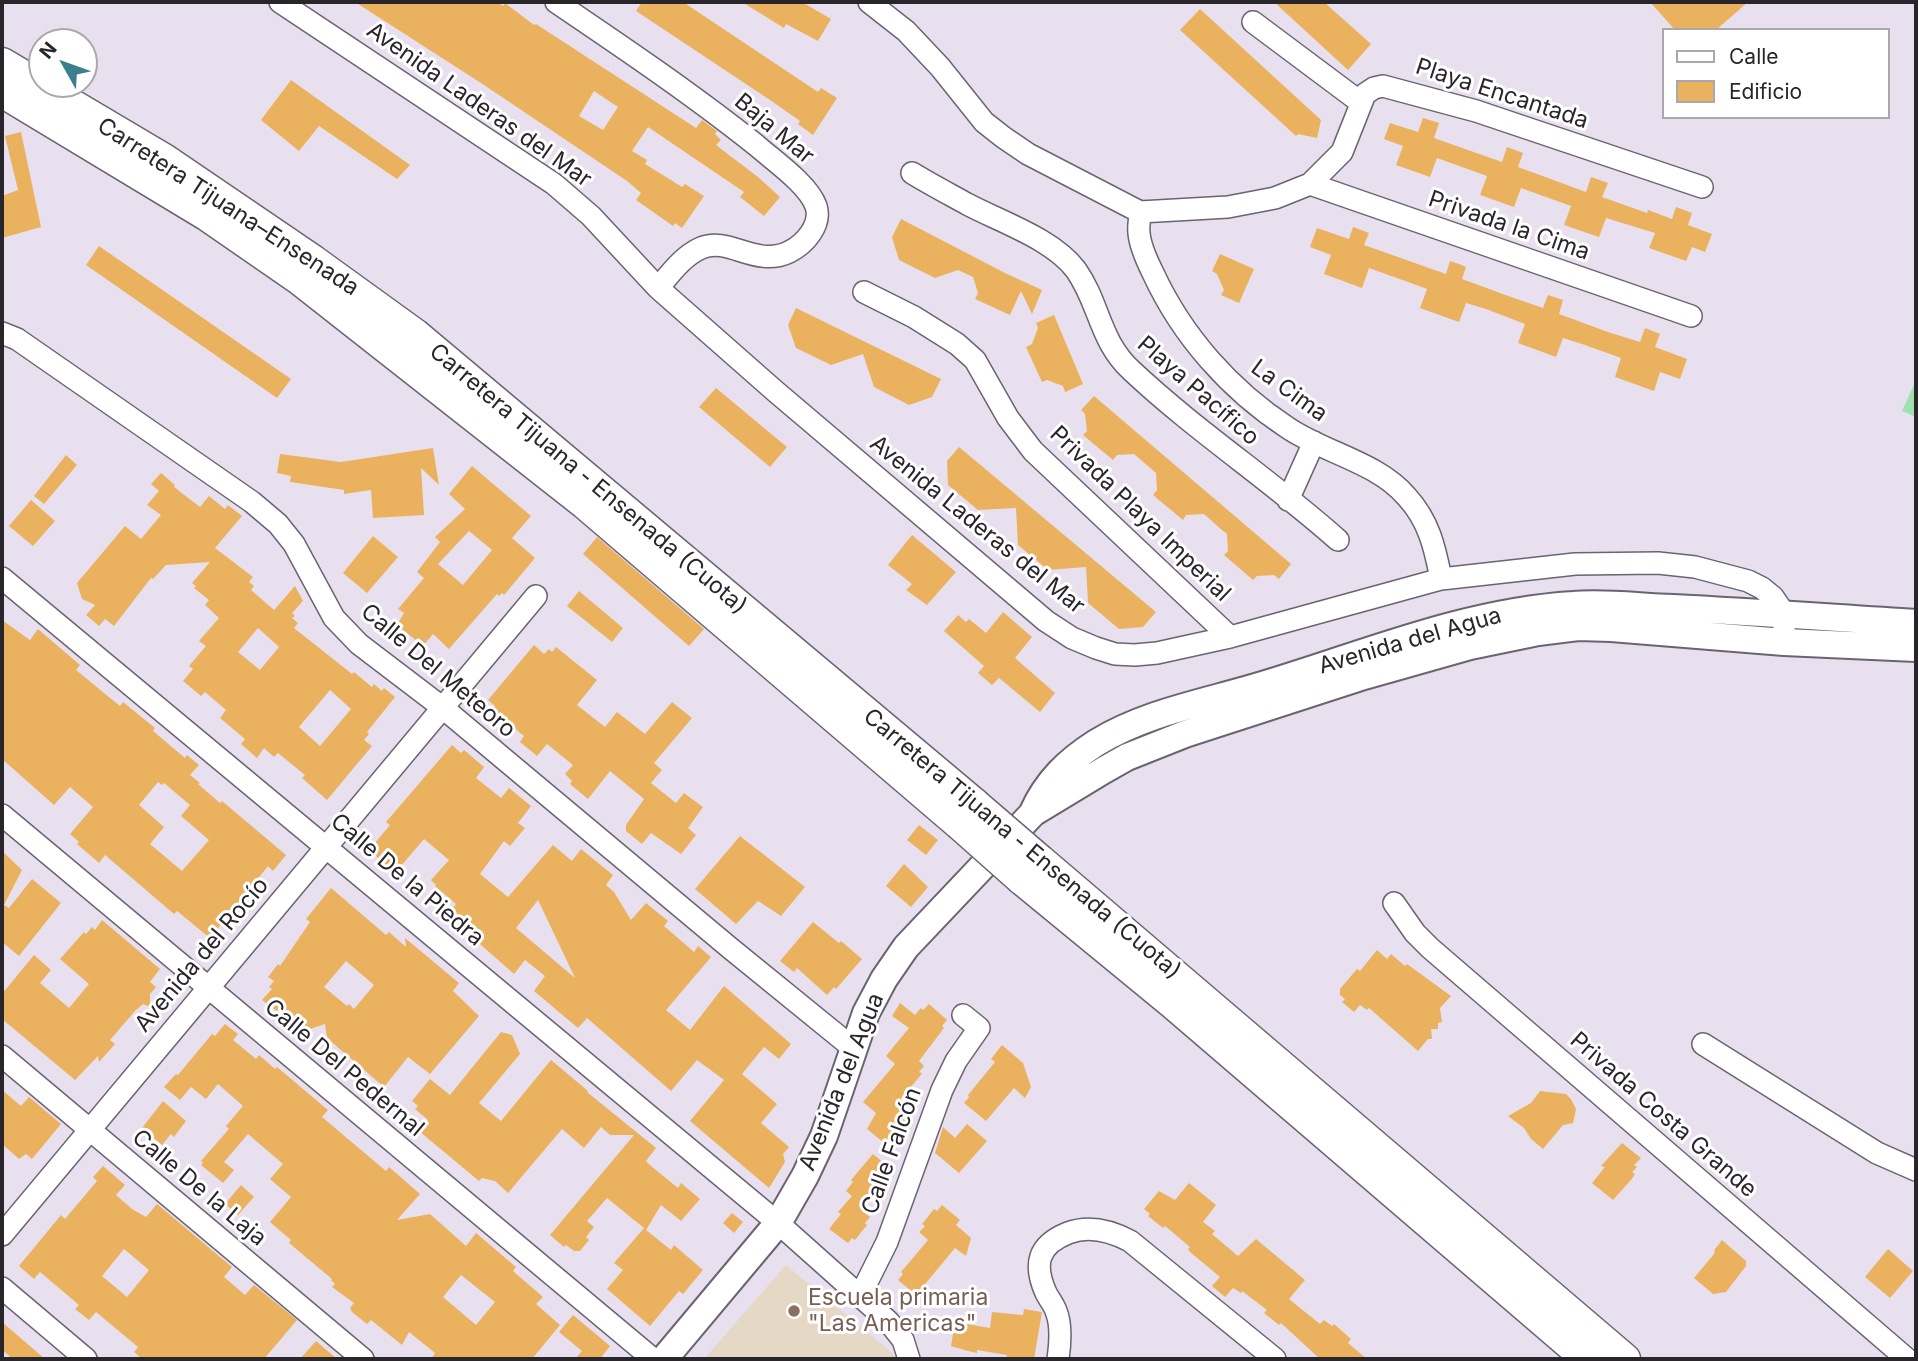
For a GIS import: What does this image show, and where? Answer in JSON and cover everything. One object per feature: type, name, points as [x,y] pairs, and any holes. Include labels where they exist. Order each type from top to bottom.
[{"type":"highway","name":"Carretera Tijuana–Ensenada","points":[[2,63],[185,173],[415,334]]},
{"type":"highway","name":"Carretera Tijuana–Ensenada","points":[[2,92],[206,215],[300,280],[585,504],[967,814]]},
{"type":"highway","name":"Carretera Tijuana - Ensenada (Cuota)","points":[[415,334],[1031,869],[1625,1359]]},
{"type":"highway","name":"Carretera Tijuana - Ensenada (Cuota)","points":[[1031,869],[1172,1003],[1587,1359]]},
{"type":"main road","name":"Avenida del Agua","points":[[1033,813],[1043,789],[1060,772],[1077,756],[1117,732],[1162,713],[1256,687],[1462,622],[1574,604],[1784,613],[1916,623]]},
{"type":"main road","name":"Avenida del Agua","points":[[664,1359],[778,1223],[824,1136],[866,1013],[884,979],[906,947],[1033,813],[1104,769],[1163,742],[1364,676],[1470,646],[1538,632],[1578,627],[1611,628],[1784,642],[1916,648]]},
{"type":"street","name":"Avenida Laderas del Mar","points":[[281,2],[554,184],[591,216],[658,288],[775,391],[1036,612],[1072,638],[1115,654],[1157,653],[1230,637],[1441,579],[1575,564],[1658,563],[1695,567],[1748,581],[1773,597],[1784,613]]},
{"type":"street","name":"Baja Mar","points":[[556,2],[671,80],[741,133],[786,170],[815,204],[818,218],[813,231],[790,252],[776,257],[764,257],[748,255],[718,245],[703,247],[682,261],[658,288]]},
{"type":"street","points":[[869,2],[906,31],[940,67],[984,122],[1003,137],[1028,154],[1140,212],[1228,207],[1275,198],[1310,184],[1342,152],[1360,102],[1253,22]]},
{"type":"street","name":"Playa Encantada","points":[[1360,102],[1374,88],[1396,88],[1476,111],[1702,187]]},
{"type":"street","name":"Playa Pacífico","points":[[912,173],[1041,241],[1063,256],[1086,286],[1108,342],[1129,369],[1338,540]]},
{"type":"street","name":"Privada la Cima","points":[[1310,184],[1691,316]]},
{"type":"street","name":"La Cima","points":[[1140,212],[1139,234],[1147,262],[1166,301],[1191,338],[1221,372],[1288,429],[1393,483],[1408,497],[1424,519],[1434,541],[1441,579]]},
{"type":"street","name":"Privada Playa Imperial","points":[[864,292],[914,317],[957,344],[975,360],[1009,418],[1033,451],[1230,637]]},
{"type":"street","name":"Calle Del Meteoro","points":[[2,333],[17,340],[252,502],[278,524],[294,544],[334,618],[359,643],[443,708],[853,1048]]},
{"type":"street","points":[[1288,500],[1314,442]]},
{"type":"street","name":"Calle De la Piedra","points":[[2,578],[778,1223],[888,1321],[903,1340],[909,1359]]},
{"type":"street","name":"Avenida del Rocío","points":[[2,1235],[536,596]]},
{"type":"street","points":[[1784,613],[1784,642]]},
{"type":"street","name":"Calle Del Pedernal","points":[[2,815],[653,1359]]},
{"type":"street","name":"Privada Costa Grande","points":[[1394,903],[1415,933],[1430,948],[1907,1359]]},
{"type":"street","name":"Calle Falcón","points":[[860,1296],[887,1242],[942,1090],[971,1021]]},
{"type":"street","points":[[1703,1044],[1877,1153],[1916,1170]]},
{"type":"street","name":"Calle De la Laja","points":[[2,1056],[363,1359]]},
{"type":"street","points":[[1058,1359],[1059,1322],[1040,1278],[1039,1261],[1044,1249],[1056,1238],[1075,1230],[1096,1229],[1114,1233],[1151,1257],[1275,1359]]},
{"type":"street","points":[[2,1288],[86,1359]]},
{"type":"shaded area","name":"Escuela primaria \"Las Americas\"","points":[[786,1265],[897,1357],[897,1359],[704,1359]]},
{"type":"green space","points":[[1916,380],[1916,417],[1902,411]]},
{"type":"building","points":[[355,2],[497,2],[503,6],[505,3],[534,25],[696,128],[702,120],[717,131],[715,134],[721,140],[716,145],[780,197],[764,216],[740,197],[744,192],[648,127],[632,151],[647,160],[645,164],[682,187],[685,184],[704,196],[682,228],[675,223],[673,226],[636,200],[641,193],[627,181]],"holes":[[[594,91],[618,107],[603,130],[579,116]]]},
{"type":"building","points":[[642,2],[683,2],[818,92],[821,88],[837,98],[813,135],[798,124],[800,121],[636,11]]},
{"type":"building","points":[[742,2],[802,2],[831,19],[818,41],[786,24],[784,28]]},
{"type":"building","points":[[1274,2],[1324,2],[1371,44],[1348,70]]},
{"type":"building","points":[[1650,2],[1748,2],[1718,28],[1673,28]]},
{"type":"building","points":[[1200,9],[1321,120],[1317,138],[1298,134],[1296,136],[1180,30]]},
{"type":"building","points":[[291,80],[410,165],[397,179],[319,126],[299,151],[261,120]]},
{"type":"building","points":[[1423,118],[1439,123],[1434,138],[1502,162],[1507,147],[1523,153],[1518,167],[1586,192],[1591,177],[1608,183],[1602,197],[1672,219],[1676,207],[1692,213],[1688,225],[1712,234],[1705,252],[1692,247],[1686,261],[1649,248],[1655,233],[1606,218],[1599,237],[1564,225],[1571,206],[1521,188],[1514,207],[1480,195],[1487,176],[1437,158],[1430,177],[1396,165],[1403,146],[1384,139],[1390,123],[1418,132]]},
{"type":"building","points":[[21,132],[41,227],[2,238],[2,196],[18,190],[5,136]]},
{"type":"building","points":[[901,219],[1042,290],[1032,314],[1021,291],[1010,315],[975,299],[978,293],[973,277],[958,270],[935,278],[899,260],[892,237]]},
{"type":"building","points":[[1353,227],[1369,233],[1364,245],[1446,274],[1450,261],[1459,264],[1466,267],[1462,279],[1511,297],[1543,308],[1548,295],[1563,300],[1559,314],[1608,332],[1640,342],[1645,328],[1660,334],[1655,347],[1687,359],[1680,379],[1660,372],[1654,391],[1615,377],[1621,358],[1582,344],[1563,338],[1556,357],[1518,343],[1525,324],[1486,309],[1466,303],[1459,322],[1420,308],[1427,289],[1369,268],[1362,288],[1324,274],[1331,255],[1310,247],[1317,228],[1349,239]]},
{"type":"building","points":[[99,246],[291,379],[277,398],[86,265]]},
{"type":"building","points":[[1220,254],[1254,269],[1239,303],[1221,295],[1224,290],[1217,274],[1212,271]]},
{"type":"building","points":[[796,308],[941,379],[932,397],[909,405],[874,387],[863,354],[831,365],[796,348],[788,325]]},
{"type":"building","points":[[1054,315],[1083,384],[1065,392],[1063,386],[1047,380],[1042,382],[1026,347],[1032,344],[1038,328],[1036,323]]},
{"type":"building","points":[[716,388],[787,447],[770,467],[699,407]]},
{"type":"building","points":[[1094,396],[1291,564],[1279,579],[1274,575],[1257,576],[1253,580],[1224,555],[1228,551],[1227,534],[1204,514],[1186,515],[1183,520],[1153,495],[1157,490],[1156,473],[1134,454],[1117,455],[1113,460],[1083,435],[1087,431],[1085,414],[1081,410]]},
{"type":"building","points":[[959,447],[1156,612],[1143,627],[1119,629],[1088,603],[1086,567],[1048,570],[1018,545],[1016,508],[978,510],[948,485],[947,461]]},
{"type":"building","points":[[433,448],[439,485],[421,468],[424,515],[373,518],[371,490],[344,494],[344,490],[290,482],[291,476],[277,473],[280,454],[341,462]]},
{"type":"building","points":[[66,455],[77,465],[44,504],[34,496]]},
{"type":"building","points":[[472,466],[531,516],[512,538],[535,558],[504,595],[497,594],[449,649],[433,634],[423,646],[397,625],[404,613],[398,609],[424,578],[417,572],[440,542],[435,537],[465,509],[449,494]],"holes":[[[469,531],[492,550],[463,585],[438,564]]]},
{"type":"building","points":[[161,473],[200,507],[209,496],[225,509],[228,505],[242,516],[215,548],[253,577],[249,582],[254,586],[251,590],[274,610],[295,586],[303,601],[292,613],[295,616],[292,618],[298,623],[294,628],[352,674],[354,672],[372,687],[374,684],[382,691],[384,688],[395,697],[367,732],[369,734],[364,740],[372,746],[327,800],[302,778],[305,775],[278,753],[274,757],[264,748],[257,758],[241,744],[245,739],[220,718],[226,710],[205,692],[201,696],[183,681],[193,669],[189,666],[206,646],[199,641],[219,618],[205,605],[209,600],[194,588],[196,586],[192,583],[210,562],[166,565],[151,578],[114,626],[105,619],[99,626],[86,615],[95,605],[82,599],[77,583],[125,526],[141,539],[161,515],[147,505],[159,491],[151,484]],"holes":[[[258,628],[279,647],[260,670],[238,652]],[[330,690],[351,709],[320,746],[299,727]]]},
{"type":"building","points":[[31,500],[55,521],[33,546],[9,526]]},
{"type":"building","points":[[912,535],[956,572],[927,605],[906,590],[912,584],[888,565]]},
{"type":"building","points":[[373,536],[398,557],[367,593],[343,573]]},
{"type":"building","points":[[597,537],[704,629],[689,646],[583,554]]},
{"type":"building","points":[[579,591],[623,628],[612,642],[567,606]]},
{"type":"building","points":[[1003,612],[1032,637],[1015,658],[1055,693],[1040,712],[999,678],[992,685],[978,673],[984,666],[944,631],[958,615],[966,622],[969,619],[986,633]]},
{"type":"building","points":[[2,620],[30,640],[38,629],[80,665],[76,670],[120,706],[123,702],[155,728],[153,731],[185,758],[187,755],[199,765],[190,775],[200,783],[198,784],[286,855],[273,871],[268,866],[210,938],[177,911],[174,914],[105,855],[99,863],[77,844],[79,842],[70,834],[93,807],[70,787],[54,805],[2,759]],"holes":[[[158,782],[162,785],[164,783],[190,805],[181,816],[209,840],[182,871],[150,844],[164,827],[139,805]]]},
{"type":"building","points":[[534,645],[544,654],[549,649],[552,652],[556,647],[597,680],[577,705],[605,727],[617,712],[645,734],[672,702],[692,718],[654,763],[662,770],[651,783],[676,803],[684,793],[703,807],[688,828],[696,835],[681,854],[651,833],[642,844],[626,831],[626,825],[644,799],[610,771],[588,799],[570,784],[572,781],[565,774],[573,765],[547,744],[537,756],[520,742],[524,736],[492,710],[495,706],[488,700]]},
{"type":"building","points":[[452,745],[461,753],[464,750],[484,767],[476,778],[501,798],[509,788],[531,806],[518,823],[525,828],[510,846],[504,841],[480,874],[508,897],[553,845],[572,861],[581,849],[613,875],[606,885],[614,892],[631,920],[646,903],[668,921],[664,926],[694,952],[698,946],[711,957],[666,1010],[690,1030],[724,986],[791,1044],[779,1059],[764,1047],[742,1074],[777,1104],[761,1123],[789,1147],[783,1154],[785,1162],[769,1188],[690,1121],[724,1080],[697,1060],[671,1091],[587,1018],[578,1028],[534,991],[545,976],[525,960],[514,974],[472,937],[477,931],[451,910],[456,904],[431,880],[449,860],[424,839],[395,873],[369,850],[390,825],[386,822]],"holes":[[[538,900],[575,978],[516,928]]]},
{"type":"building","points":[[919,825],[938,840],[926,855],[907,840]]},
{"type":"building","points":[[740,836],[805,887],[781,916],[758,901],[736,924],[695,889]]},
{"type":"building","points":[[2,851],[22,870],[4,905],[9,908],[32,879],[61,903],[19,956],[2,942]]},
{"type":"building","points":[[904,864],[928,887],[911,907],[886,886]]},
{"type":"building","points":[[331,888],[386,935],[389,932],[406,947],[405,938],[459,983],[453,991],[479,1016],[430,1074],[408,1057],[384,1087],[327,1038],[325,1024],[304,1031],[262,1000],[272,989],[269,987],[274,981],[268,977],[278,964],[280,966],[310,922],[306,919]],"holes":[[[346,961],[374,985],[354,1009],[324,987]]]},
{"type":"building","points":[[102,920],[160,969],[150,982],[156,987],[150,994],[150,1007],[143,1004],[135,1011],[110,1040],[115,1044],[99,1062],[98,1056],[75,1080],[2,1019],[2,994],[34,955],[51,970],[40,983],[69,1008],[89,984],[60,959],[84,932],[86,934],[92,927],[95,930]]},
{"type":"building","points":[[813,922],[862,959],[836,989],[834,987],[827,995],[797,968],[794,972],[780,961]]},
{"type":"building","points":[[1377,950],[1387,959],[1391,954],[1451,996],[1440,1008],[1442,1022],[1438,1023],[1438,1029],[1431,1029],[1432,1039],[1428,1039],[1418,1051],[1369,1008],[1367,1010],[1360,1005],[1354,1012],[1342,1002],[1345,999],[1340,995],[1340,989],[1357,969],[1360,971]]},
{"type":"building","points":[[900,1003],[915,1015],[929,1004],[947,1020],[919,1061],[924,1066],[919,1072],[922,1073],[895,1106],[908,1117],[888,1146],[867,1129],[876,1113],[863,1102],[895,1064],[886,1056],[909,1028],[892,1016]]},
{"type":"building","points":[[225,1024],[238,1034],[233,1040],[256,1059],[259,1055],[275,1069],[277,1067],[328,1110],[322,1117],[386,1171],[389,1167],[420,1194],[397,1220],[430,1214],[466,1246],[476,1233],[516,1267],[513,1271],[543,1297],[536,1304],[560,1325],[532,1359],[431,1359],[435,1353],[409,1332],[402,1345],[371,1320],[367,1324],[352,1312],[350,1308],[354,1303],[332,1287],[335,1284],[332,1279],[289,1243],[291,1240],[270,1222],[291,1197],[270,1179],[283,1164],[248,1134],[224,1162],[234,1170],[223,1183],[201,1165],[201,1161],[229,1129],[226,1126],[243,1106],[218,1084],[206,1099],[191,1087],[180,1100],[164,1087],[178,1075],[212,1034],[215,1036]],"holes":[[[461,1275],[495,1302],[476,1325],[443,1297]]]},
{"type":"building","points":[[501,1032],[512,1035],[520,1054],[479,1103],[501,1121],[551,1060],[656,1148],[646,1161],[651,1166],[678,1188],[681,1183],[700,1199],[681,1221],[661,1205],[646,1230],[671,1250],[674,1245],[703,1270],[683,1294],[679,1291],[650,1326],[607,1289],[623,1270],[614,1263],[644,1228],[607,1198],[587,1221],[594,1227],[586,1237],[589,1240],[580,1251],[574,1251],[566,1245],[564,1247],[550,1235],[634,1135],[610,1135],[601,1127],[584,1148],[562,1129],[508,1193],[495,1181],[482,1178],[479,1181],[419,1131],[428,1120],[415,1109],[418,1106],[412,1101],[430,1079],[450,1095]]},
{"type":"building","points":[[1002,1045],[1023,1063],[1031,1087],[1025,1098],[1014,1088],[986,1121],[964,1103],[995,1062],[991,1059]]},
{"type":"building","points":[[2,1090],[21,1106],[29,1097],[61,1124],[32,1159],[26,1154],[19,1159],[2,1144]]},
{"type":"building","points":[[1540,1091],[1566,1094],[1576,1109],[1573,1123],[1563,1125],[1543,1149],[1531,1139],[1524,1128],[1508,1116],[1531,1103]]},
{"type":"building","points":[[163,1101],[186,1121],[174,1137],[171,1134],[162,1145],[142,1128]]},
{"type":"building","points":[[967,1124],[987,1141],[959,1173],[935,1153],[943,1127],[955,1138]]},
{"type":"building","points":[[1622,1143],[1641,1158],[1634,1165],[1637,1167],[1632,1172],[1635,1174],[1631,1180],[1613,1200],[1592,1183],[1605,1167],[1601,1166]]},
{"type":"building","points":[[873,1154],[891,1169],[886,1175],[888,1177],[861,1209],[870,1217],[865,1223],[867,1225],[855,1240],[852,1238],[848,1243],[829,1229],[841,1214],[838,1212],[852,1196],[846,1191],[853,1182],[851,1180]]},
{"type":"building","points":[[103,1166],[125,1185],[116,1195],[132,1209],[146,1217],[157,1204],[232,1267],[224,1277],[245,1295],[254,1285],[297,1320],[264,1359],[142,1359],[134,1352],[138,1347],[96,1312],[89,1320],[75,1309],[79,1305],[40,1272],[34,1279],[19,1266],[61,1215],[65,1219],[97,1181],[93,1177]],"holes":[[[124,1249],[149,1270],[127,1297],[102,1276]]]},
{"type":"building","points":[[1189,1183],[1216,1205],[1203,1222],[1215,1231],[1212,1234],[1238,1256],[1256,1239],[1305,1280],[1289,1299],[1320,1324],[1324,1320],[1332,1326],[1334,1324],[1351,1339],[1348,1343],[1367,1359],[1320,1359],[1281,1323],[1279,1325],[1264,1313],[1267,1310],[1242,1291],[1241,1293],[1233,1288],[1225,1297],[1212,1286],[1220,1277],[1190,1252],[1190,1247],[1148,1216],[1150,1214],[1144,1209],[1159,1191],[1175,1200]]},
{"type":"building","points":[[241,1185],[254,1197],[238,1215],[225,1204]]},
{"type":"building","points":[[942,1205],[960,1220],[956,1225],[971,1238],[966,1256],[955,1248],[916,1295],[898,1280],[903,1274],[901,1272],[928,1240],[919,1232],[925,1226],[922,1224],[934,1209],[937,1211]]},
{"type":"building","points":[[732,1213],[743,1222],[734,1233],[723,1223]]},
{"type":"building","points":[[1722,1240],[1746,1261],[1746,1266],[1726,1292],[1713,1294],[1694,1278]]},
{"type":"building","points":[[1888,1249],[1913,1271],[1890,1298],[1865,1277]]},
{"type":"building","points":[[1024,1309],[1042,1312],[1034,1359],[1006,1359],[1007,1355],[977,1350],[977,1353],[951,1346],[955,1322],[990,1328],[992,1312],[1023,1315]]},
{"type":"building","points":[[573,1315],[610,1346],[600,1359],[575,1359],[582,1351],[559,1332]]},
{"type":"building","points":[[2,1322],[45,1359],[13,1359],[2,1350]]},
{"type":"building","points":[[316,1341],[337,1359],[300,1359]]},
{"type":"place","name":"Escuela primaria \"Las Americas\"","points":[[794,1311]]}]
